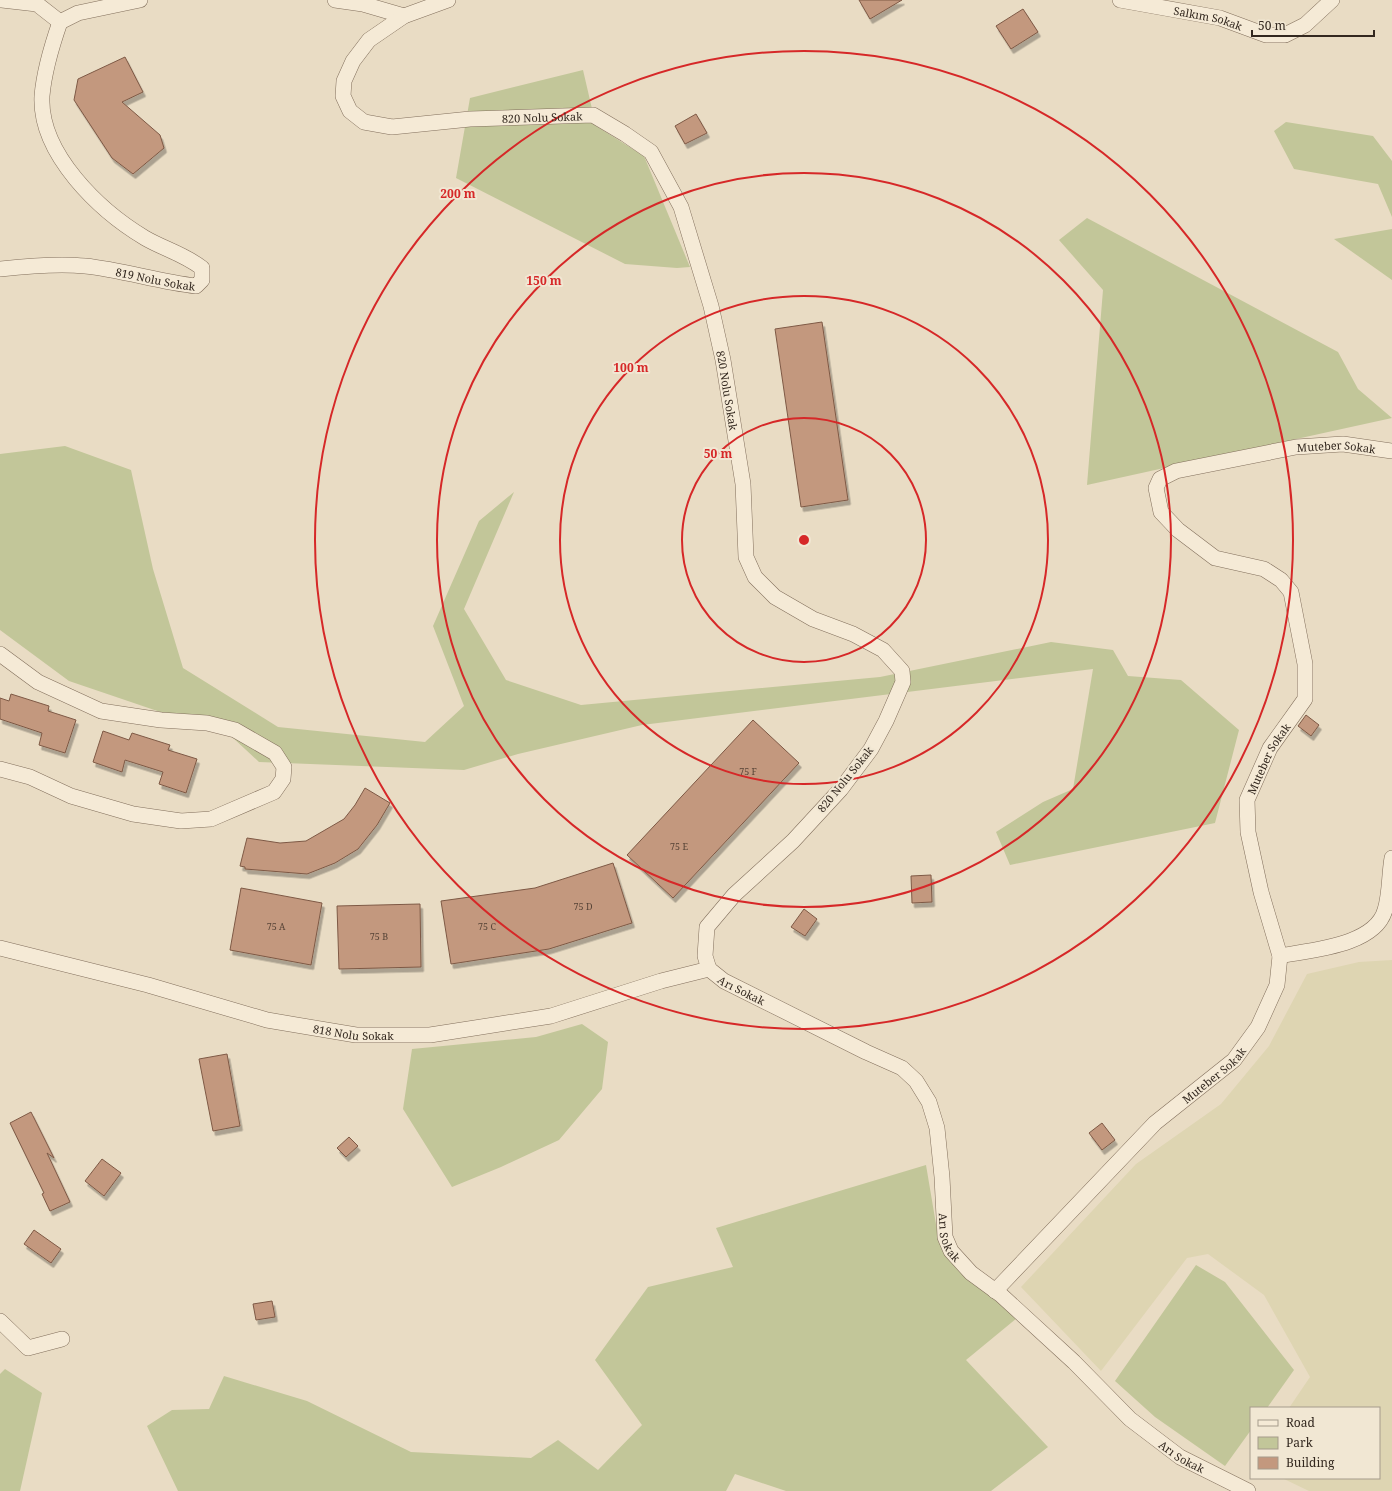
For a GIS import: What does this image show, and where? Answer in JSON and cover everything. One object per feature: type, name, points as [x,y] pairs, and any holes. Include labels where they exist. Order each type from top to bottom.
[{"type":"street","points":[[2,0],[37,4],[60,22],[78,13],[140,0]]},
{"type":"street","points":[[335,0],[363,4],[404,16]]},
{"type":"street","name":"820 Nolu Sokak","points":[[448,0],[404,16],[369,40],[353,61],[344,82],[343,96],[350,111],[364,122],[392,127],[470,119],[593,115],[651,152],[681,208],[711,306],[723,360],[743,484],[746,557],[755,576],[775,597],[813,619],[853,634],[883,650],[902,671],[903,682],[886,722],[871,749],[845,783],[793,841],[734,895],[707,927],[705,956],[709,969]]},
{"type":"street","name":"Salkım Sokak","points":[[1120,0],[1220,18],[1266,35],[1285,35],[1304,25],[1332,0]]},
{"type":"street","name":"819 Nolu Sokak","points":[[0,269],[21,267],[85,266],[196,286],[202,280],[202,268],[189,258],[146,238],[109,213],[80,185],[58,154],[46,126],[42,97],[54,40],[60,22]]},
{"type":"street","name":"Muteber Sokak","points":[[995,1291],[1155,1123],[1234,1060],[1258,1027],[1277,985],[1280,956],[1261,892],[1248,832],[1247,800],[1270,748],[1305,699],[1305,664],[1290,592],[1282,580],[1264,569],[1215,558],[1178,530],[1161,512],[1156,488],[1160,479],[1176,471],[1296,447],[1343,444],[1392,451]]},
{"type":"street","points":[[0,654],[38,682],[101,711],[161,720],[207,723],[235,730],[275,753],[284,767],[284,779],[274,792],[211,819],[181,821],[133,814],[71,796],[30,777],[0,769]]},
{"type":"street","points":[[1280,956],[1355,941],[1377,925],[1385,911],[1392,858]]},
{"type":"street","name":"818 Nolu Sokak","points":[[0,948],[148,985],[267,1020],[356,1035],[430,1035],[551,1016],[661,981],[709,969]]},
{"type":"street","name":"Arı Sokak","points":[[709,969],[724,982],[866,1052],[902,1068],[916,1081],[929,1102],[937,1128],[942,1177],[945,1237],[951,1251],[972,1273],[995,1291],[1074,1362],[1130,1419],[1180,1457],[1248,1491]]},
{"type":"street","points":[[0,1321],[28,1348],[62,1339]]},
{"type":"shaded area","points":[[1392,960],[1392,1491],[1309,1491],[1284,1479],[1380,1479],[1380,1407],[1290,1407],[1310,1377],[1264,1295],[1208,1254],[1187,1258],[1101,1371],[1021,1287],[1136,1164],[1221,1104],[1269,1046],[1307,974],[1359,962]]},
{"type":"green space","points":[[583,70],[596,126],[644,156],[690,267],[677,268],[625,264],[456,178],[470,98]]},
{"type":"green space","points":[[1286,122],[1373,136],[1392,161],[1392,217],[1378,184],[1294,169],[1274,131]]},
{"type":"green space","points":[[1087,218],[1338,352],[1358,389],[1392,418],[1087,485],[1103,290],[1059,240]]},
{"type":"green space","points":[[1392,229],[1392,280],[1334,239]]},
{"type":"green space","points":[[65,446],[131,470],[153,569],[183,668],[278,727],[425,742],[464,706],[433,626],[479,521],[514,492],[464,609],[506,680],[581,705],[880,677],[1051,642],[1113,650],[1128,676],[1181,680],[1239,730],[1215,823],[1010,865],[996,832],[1043,802],[1073,789],[1093,669],[642,725],[518,754],[464,770],[259,762],[231,736],[69,681],[0,630],[0,454]]},
{"type":"green space","points":[[582,1024],[608,1042],[602,1089],[559,1140],[501,1167],[452,1187],[403,1109],[412,1049],[536,1037]]},
{"type":"green space","points":[[926,1165],[939,1242],[1017,1318],[966,1360],[1048,1447],[991,1491],[786,1491],[735,1474],[726,1491],[178,1491],[147,1426],[172,1410],[209,1409],[224,1376],[307,1401],[411,1452],[531,1458],[558,1440],[598,1470],[642,1425],[595,1360],[648,1287],[733,1267],[716,1228]]},
{"type":"green space","points":[[1196,1265],[1225,1282],[1294,1370],[1268,1407],[1250,1407],[1250,1431],[1225,1466],[1155,1417],[1115,1381]]},
{"type":"green space","points":[[5,1369],[42,1393],[20,1491],[0,1491],[0,1374]]},
{"type":"building","points":[[859,0],[902,0],[870,19]]},
{"type":"building","points":[[1023,9],[1038,32],[1011,49],[996,26]]},
{"type":"building","points":[[125,57],[143,92],[122,102],[160,135],[164,148],[133,174],[112,158],[74,100],[78,79]]},
{"type":"building","points":[[696,114],[707,133],[685,144],[675,126]]},
{"type":"building","points":[[822,322],[848,500],[801,507],[775,329]]},
{"type":"building","points":[[11,694],[49,706],[48,711],[76,720],[65,753],[39,745],[42,733],[0,719],[0,698],[9,701]]},
{"type":"building","points":[[1306,715],[1319,725],[1311,736],[1298,726]]},
{"type":"building","points":[[753,720],[799,763],[673,898],[627,855]]},
{"type":"building","points":[[103,731],[129,740],[132,733],[170,745],[168,750],[197,759],[186,793],[159,784],[163,772],[125,760],[122,772],[93,762]]},
{"type":"building","points":[[365,788],[390,803],[377,825],[358,849],[335,863],[307,874],[245,869],[245,867],[240,866],[247,838],[280,843],[306,841],[344,819],[355,805]]},
{"type":"building","points":[[613,863],[632,923],[549,949],[451,964],[441,901],[535,888]]},
{"type":"building","points":[[931,875],[932,902],[912,903],[911,876]]},
{"type":"building","points":[[241,888],[322,903],[311,965],[230,950]]},
{"type":"building","points":[[420,904],[421,967],[339,969],[337,906]]},
{"type":"building","points":[[804,909],[817,919],[805,936],[791,927]]},
{"type":"building","points":[[227,1054],[240,1126],[213,1131],[199,1059]]},
{"type":"building","points":[[31,1112],[54,1158],[47,1153],[70,1202],[50,1211],[42,1194],[44,1193],[10,1123]]},
{"type":"building","points":[[1102,1123],[1115,1140],[1102,1150],[1089,1133]]},
{"type":"building","points":[[349,1137],[358,1146],[346,1157],[337,1148]]},
{"type":"building","points":[[102,1159],[121,1173],[104,1196],[85,1181]]},
{"type":"building","points":[[34,1230],[61,1249],[51,1263],[24,1244]]},
{"type":"building","points":[[272,1301],[275,1317],[256,1320],[253,1304]]}]
